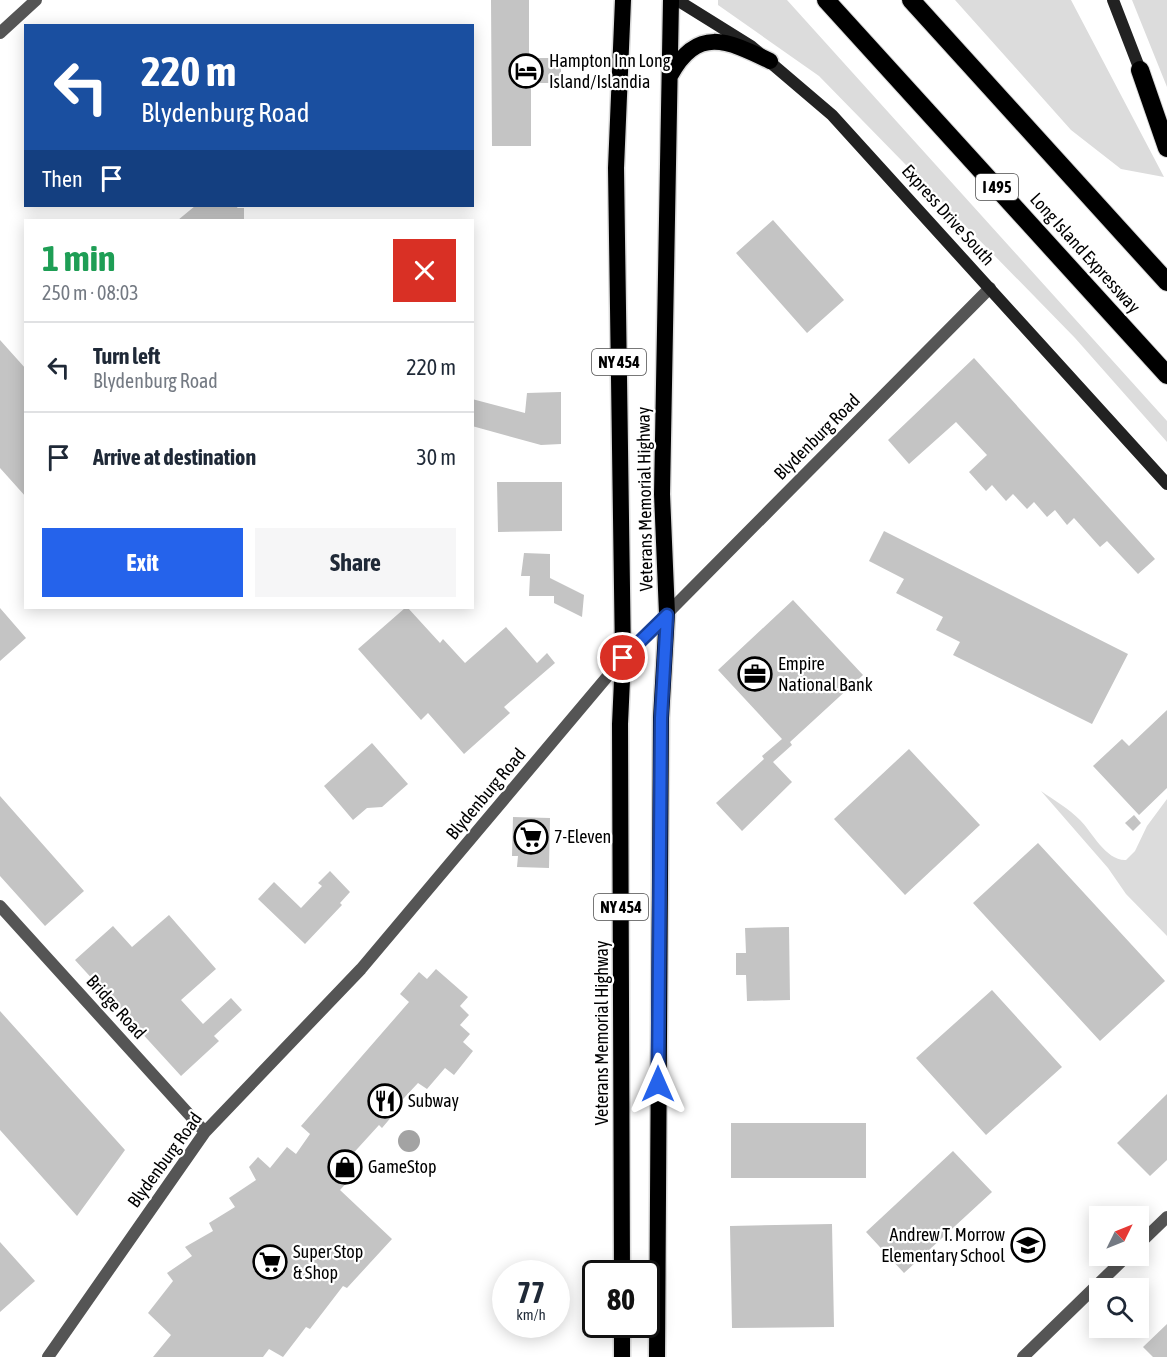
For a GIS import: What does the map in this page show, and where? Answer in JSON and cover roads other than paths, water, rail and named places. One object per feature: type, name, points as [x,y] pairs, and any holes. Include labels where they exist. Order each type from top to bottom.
[{"type":"highway","name":"Veterans Memorial Highway","points":[[622,1260],[620,724],[623,658],[616,168],[623,0]]},
{"type":"highway","name":"Veterans Memorial Highway","points":[[657,1357],[661,718],[667,615],[662,494],[671,0]]},
{"type":"highway","name":"Long Island Expressway","points":[[826,0],[1167,375]]},
{"type":"highway","points":[[911,0],[1167,282]]},
{"type":"highway","points":[[669,77],[682,57],[702,42],[728,42],[770,61]]},
{"type":"highway","points":[[1140,70],[1167,148]]},
{"type":"highway","points":[[622,1338],[622,1357]]},
{"type":"main road","name":"Express Drive South","points":[[676,0],[732,33],[770,61],[838,121],[1167,484]]},
{"type":"main road","points":[[1113,0],[1140,70],[1167,124]]},
{"type":"street","points":[[0,33],[36,0]]},
{"type":"street","name":"Blydenburg Road","points":[[48,1357],[205,1132],[361,969],[623,658],[990,288]]},
{"type":"street","name":"Bridge Road","points":[[0,906],[205,1132]]},
{"type":"street","points":[[1149,1234],[1167,1217]]},
{"type":"street","points":[[1023,1357],[1117,1266]]},
{"type":"place","name":"Hampton Inn Long Island/Islandia","points":[[526,71]]},
{"type":"place","name":"Empire National Bank","points":[[755,674]]},
{"type":"place","name":"7-Eleven","points":[[531,837]]},
{"type":"place","name":"Subway","points":[[385,1101]]},
{"type":"place","name":"GameStop","points":[[345,1167]]},
{"type":"place","name":"Andrew T. Morrow Elementary School","points":[[1028,1245]]},
{"type":"place","name":"Super Stop & Shop","points":[[270,1262]]}]
